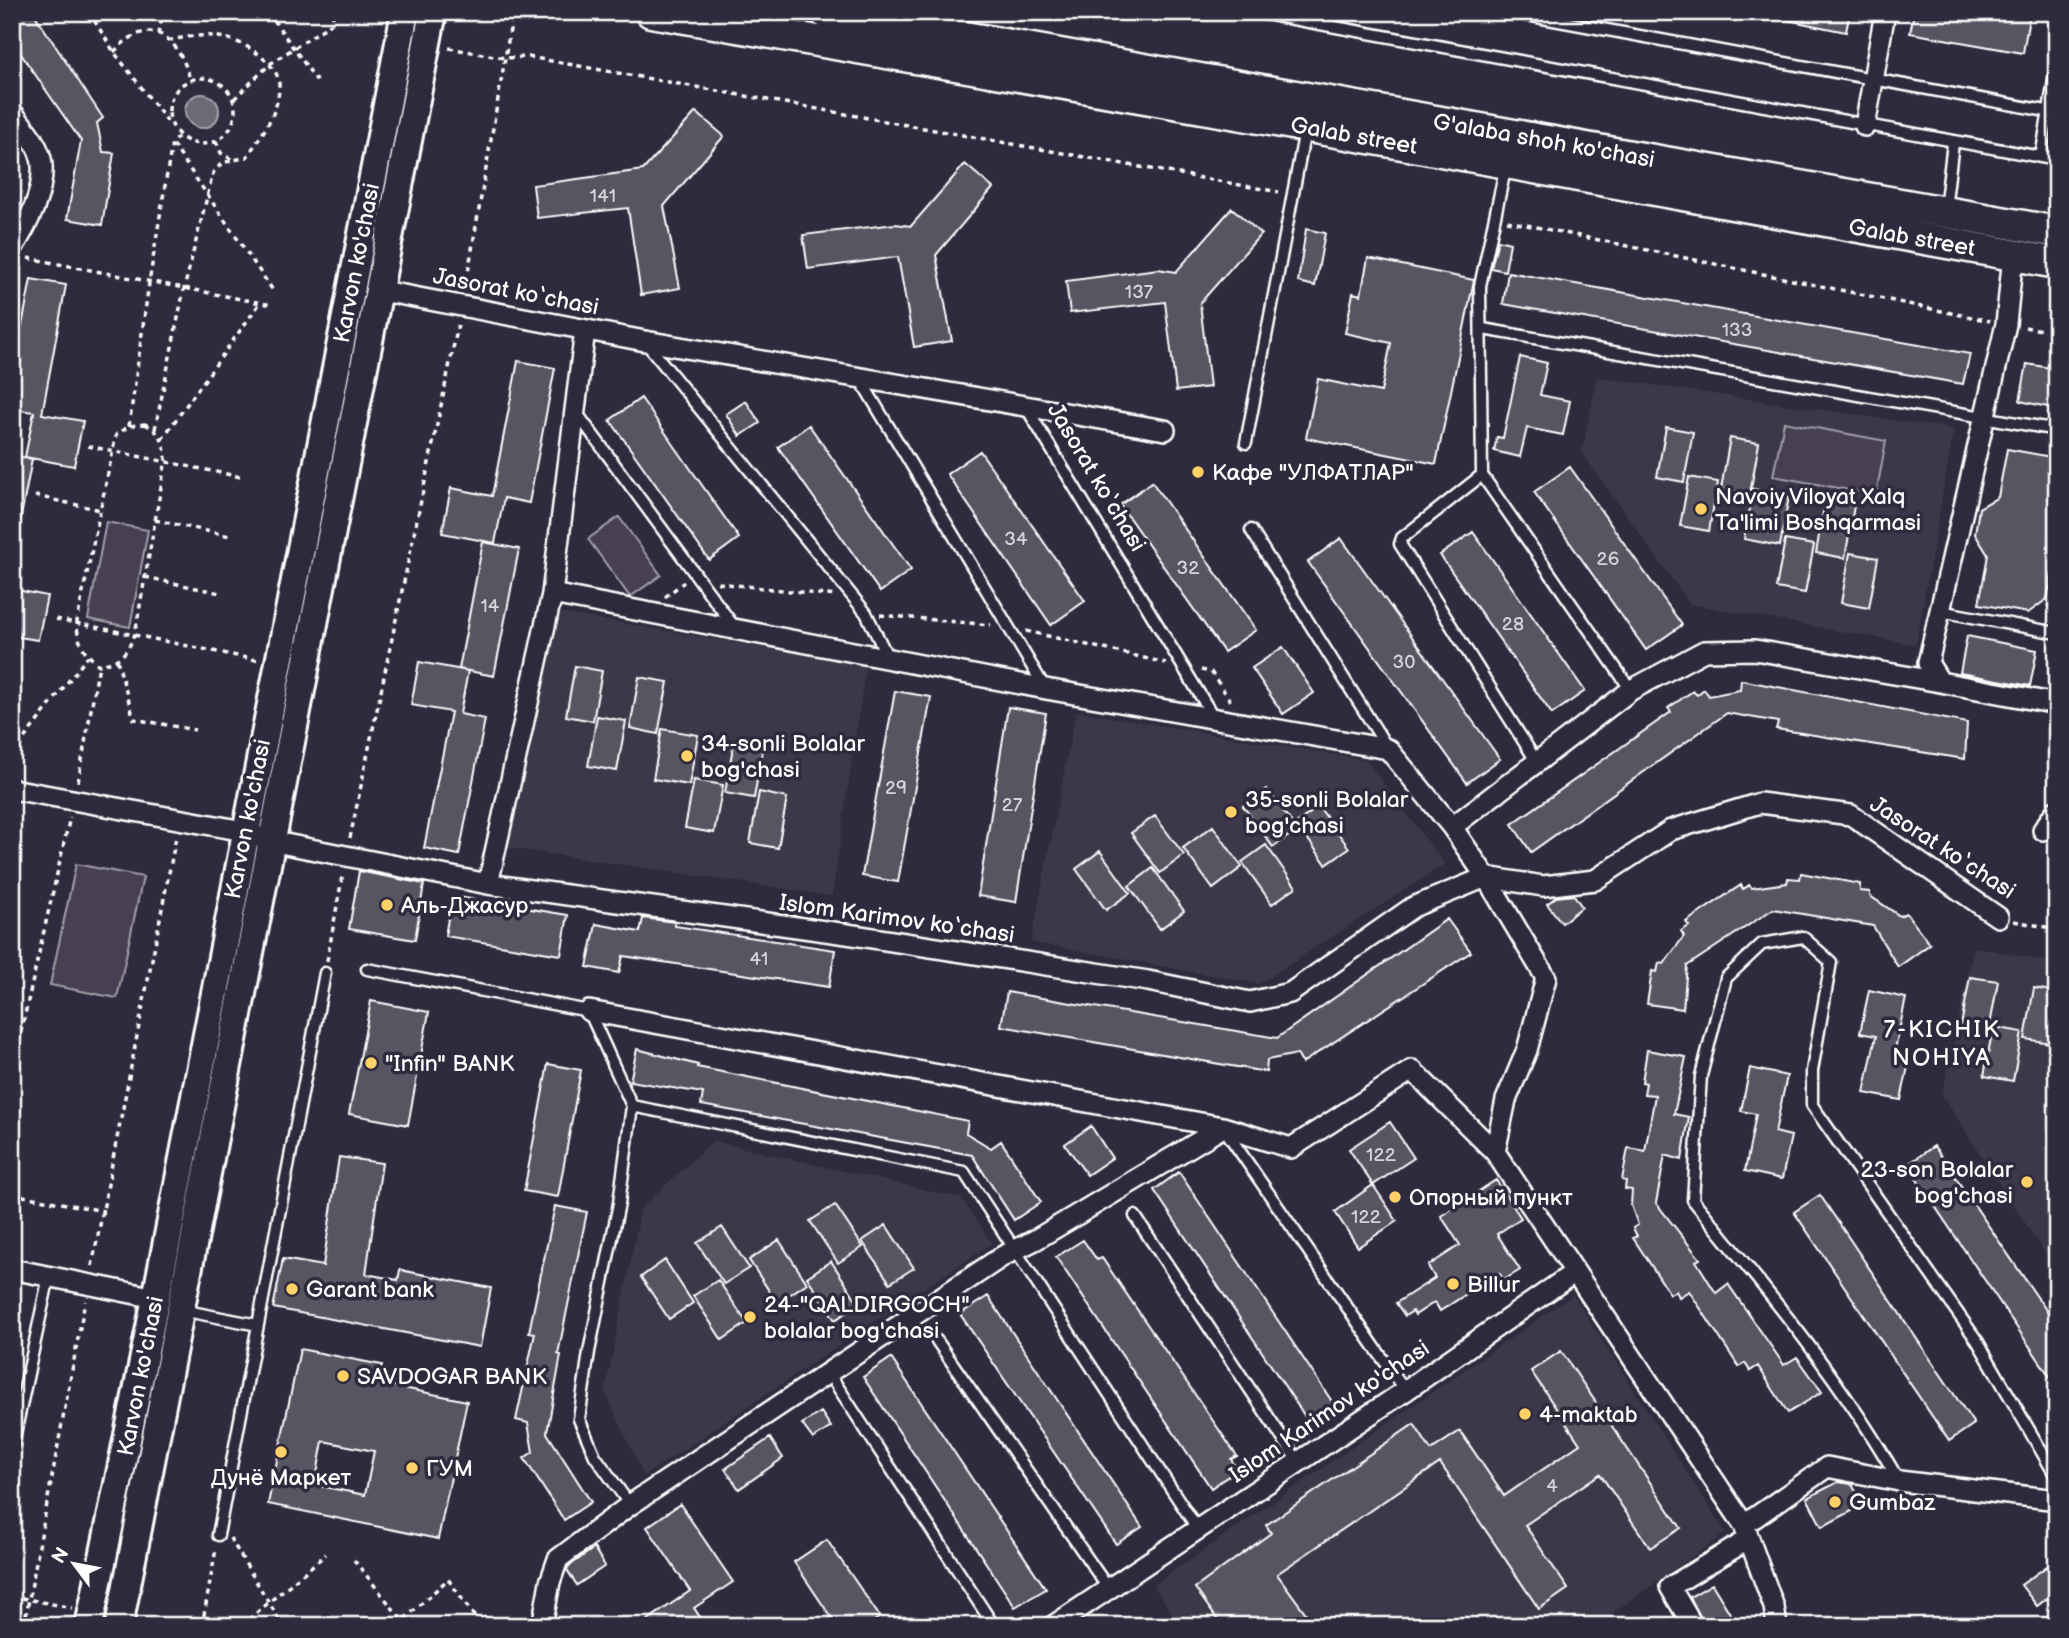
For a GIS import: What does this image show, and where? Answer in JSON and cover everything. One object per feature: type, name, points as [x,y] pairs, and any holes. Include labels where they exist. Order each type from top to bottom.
[{"type":"main road","name":"Karvon ko'chasi","points":[[89,1626],[156,1298],[244,831],[405,12]]},
{"type":"main road","points":[[119,1626],[433,12]]},
{"type":"main road","name":"Galab street","points":[[650,12],[1305,126],[2057,263]]},
{"type":"main road","name":"G'alaba shoh ko'chasi","points":[[825,12],[2057,232]]},
{"type":"street","points":[[1865,126],[1885,12]]},
{"type":"street","points":[[12,112],[32,137],[43,164],[35,206],[19,253]]},
{"type":"street","points":[[1940,682],[1928,663],[2006,324],[2013,255]]},
{"type":"street","name":"Jasorat ko‘chasi","points":[[377,290],[463,304],[645,341],[1024,404]]},
{"type":"street","points":[[488,884],[552,594],[585,330]]},
{"type":"street","points":[[1024,404],[1164,430]]},
{"type":"street","points":[[552,594],[887,656],[1046,689],[1388,749],[1452,827],[1486,877],[1546,978],[1527,1050],[1506,1100],[1495,1152]]},
{"type":"street","points":[[1452,827],[1538,764],[1631,690],[1704,651],[1755,650],[2057,704]]},
{"type":"street","name":"Islom Karimov ko‘chasi","points":[[12,789],[244,831],[270,841],[488,884],[861,936],[1148,981],[1250,1002],[1290,993],[1413,907],[1486,877]]},
{"type":"street","name":"Jasorat ko‘chasi","points":[[1486,877],[1543,886],[1595,880],[1671,830],[1760,803],[1851,815],[1922,861],[1998,917]]},
{"type":"street","points":[[2043,830],[2057,810]]},
{"type":"street","points":[[589,1011],[1223,1127],[1291,1148],[1412,1070],[1495,1152],[1746,1532],[1774,1607],[1777,1626]]},
{"type":"street","points":[[542,1626],[550,1582],[558,1559],[630,1505],[1015,1251],[1223,1127]]},
{"type":"street","points":[[12,1269],[156,1298]]},
{"type":"street","name":"Islom Karimov ko'chasi","points":[[1059,1624],[1297,1460],[1405,1391],[1575,1272]]},
{"type":"street","points":[[1693,1626],[1670,1587],[1746,1532],[1827,1467],[1899,1482],[2057,1500]]},
{"type":"lane","points":[[1254,12],[1953,143],[2057,160]]},
{"type":"lane","points":[[1510,12],[2053,112]]},
{"type":"lane","points":[[2041,157],[2053,112],[2057,62]]},
{"type":"lane","points":[[1246,443],[1305,126]]},
{"type":"lane","points":[[1945,211],[1953,143]]},
{"type":"lane","points":[[1507,163],[1480,286],[1483,329],[1482,475],[1631,690]]},
{"type":"lane","points":[[1483,329],[2057,430]]},
{"type":"lane","points":[[645,341],[866,613],[887,656]]},
{"type":"lane","points":[[858,376],[1046,689]]},
{"type":"lane","name":"Jasorat ko‘chasi","points":[[1024,404],[1215,720]]},
{"type":"lane","points":[[575,410],[735,629]]},
{"type":"lane","points":[[1482,475],[1402,538],[1401,550],[1538,764]]},
{"type":"lane","points":[[1251,530],[1388,749]]},
{"type":"lane","points":[[1940,611],[2057,633]]},
{"type":"lane","points":[[1899,1482],[1872,1434],[1840,1390],[1767,1291],[1693,1200],[1701,1076],[1726,978],[1762,944],[1803,937],[1830,962],[1812,1071],[1812,1105],[1978,1342],[2057,1478]]},
{"type":"lane","points":[[367,969],[589,1011],[632,1106],[619,1203],[579,1419],[596,1457],[630,1505]]},
{"type":"lane","points":[[218,1535],[325,973]]},
{"type":"lane","points":[[632,1106],[964,1172],[1197,1528]]},
{"type":"lane","points":[[1223,1127],[1405,1391]]},
{"type":"lane","points":[[1135,1216],[1297,1460]]},
{"type":"lane","points":[[12,1448],[49,1276]]},
{"type":"lane","points":[[180,1310],[258,1325]]},
{"type":"lane","points":[[937,1341],[1108,1588]]},
{"type":"lane","points":[[828,1372],[993,1626]]},
{"type":"path","points":[[89,12],[114,52],[172,127],[179,136],[200,145],[216,141],[229,130],[234,121],[234,99],[228,90],[211,78],[190,79],[173,93],[169,104],[172,127]]},
{"type":"path","points":[[158,34],[163,12]]},
{"type":"path","points":[[268,12],[319,84]]},
{"type":"path","points":[[234,99],[271,64],[332,23],[334,12]]},
{"type":"path","points":[[325,973],[346,855],[463,304],[513,12]]},
{"type":"path","points":[[114,52],[125,41],[141,32],[158,34],[171,40],[183,55],[190,79]]},
{"type":"path","points":[[155,429],[184,289],[213,173],[231,159],[247,158],[268,125],[276,105],[279,82],[271,64],[247,45],[222,36],[194,34],[171,40]]},
{"type":"path","points":[[447,47],[505,58],[528,57],[1292,194]]},
{"type":"path","points":[[129,426],[172,143],[179,136]]},
{"type":"path","points":[[216,141],[221,153],[231,159]]},
{"type":"path","points":[[172,143],[274,292]]},
{"type":"path","points":[[1495,218],[2057,333]]},
{"type":"path","points":[[19,253],[149,283],[272,305]]},
{"type":"path","points":[[162,439],[260,303]]},
{"type":"path","points":[[145,424],[155,429],[162,439],[166,461],[135,634],[126,654],[117,660],[99,665],[88,656],[77,639],[77,623],[116,435],[129,426],[145,424]]},
{"type":"path","points":[[88,446],[241,477]]},
{"type":"path","points":[[35,496],[100,510]]},
{"type":"path","points":[[155,520],[230,536]]},
{"type":"path","points":[[145,577],[220,593]]},
{"type":"path","points":[[645,612],[688,579],[839,596],[866,613],[1007,626],[1211,672],[1247,725]]},
{"type":"path","points":[[56,619],[277,664]]},
{"type":"path","points":[[12,754],[88,656]]},
{"type":"path","points":[[117,660],[134,719],[195,730]]},
{"type":"path","points":[[12,1071],[74,800],[99,665]]},
{"type":"path","points":[[24,1626],[179,820]]},
{"type":"path","name":"Jasorat ko‘chasi","points":[[1998,917],[2057,929]]},
{"type":"path","points":[[12,1194],[104,1211]]},
{"type":"path","points":[[202,1626],[218,1535]]},
{"type":"path","points":[[230,1537],[283,1626]]},
{"type":"path","points":[[241,1626],[326,1555]]},
{"type":"path","points":[[354,1560],[407,1626]]},
{"type":"path","points":[[397,1626],[447,1579],[481,1626]]},
{"type":"path","points":[[12,1596],[29,1599]]},
{"type":"shaded area","points":[[202,94],[214,99],[219,111],[214,123],[202,128],[190,123],[185,111],[190,99]]},
{"type":"shaded area","points":[[1597,377],[1954,429],[1916,645],[1690,604],[1582,453]]},
{"type":"shaded area","points":[[1784,422],[1886,441],[1876,495],[1773,476]]},
{"type":"shaded area","points":[[619,517],[661,575],[630,597],[588,539]]},
{"type":"shaded area","points":[[106,522],[148,530],[130,627],[88,619]]},
{"type":"shaded area","name":"34-sonli Bolalar bog'chasi","points":[[551,611],[866,665],[832,896],[504,847]]},
{"type":"shaded area","name":"35-sonli Bolalar bog'chasi","points":[[1076,711],[1366,760],[1445,864],[1259,984],[1031,942]]},
{"type":"shaded area","points":[[76,864],[143,877],[117,998],[50,985]]},
{"type":"shaded area","name":"23-son Bolalar bog'chasi","points":[[1974,947],[2057,963],[2055,1269],[1942,1095]]},
{"type":"shaded area","name":"24-\"QALDIRGOCH\" bolalar bog'chasi","points":[[713,1141],[961,1198],[992,1243],[644,1476],[605,1392],[641,1208]]},
{"type":"shaded area","name":"4-maktab","points":[[1573,1295],[1726,1533],[1604,1619],[1605,1626],[1181,1626],[1153,1585]]},
{"type":"building","points":[[12,12],[33,12],[103,118],[97,123],[103,152],[114,153],[102,225],[67,219],[81,141],[12,41]]},
{"type":"building","points":[[1783,12],[1850,12],[1846,32],[1782,19]]},
{"type":"building","points":[[1914,12],[2030,12],[2023,53],[1910,33]]},
{"type":"building","points":[[696,112],[724,136],[664,206],[680,288],[641,295],[628,208],[537,218],[533,185],[643,170]]},
{"type":"building","points":[[965,164],[993,188],[936,255],[952,341],[914,347],[898,257],[808,269],[803,235],[895,224],[911,226]]},
{"type":"building","points":[[1232,208],[1261,234],[1200,303],[1210,387],[1176,391],[1165,302],[1070,313],[1066,281],[1158,269],[1176,272]]},
{"type":"building","points":[[1306,229],[1325,233],[1315,286],[1298,282]]},
{"type":"building","points":[[1498,240],[1510,243],[1505,271],[1491,268]]},
{"type":"building","points":[[1368,258],[1474,280],[1436,464],[1306,438],[1318,379],[1381,392],[1391,343],[1345,333],[1353,293],[1361,295]]},
{"type":"building","points":[[1508,272],[1970,354],[1963,384],[1503,304]]},
{"type":"building","points":[[31,279],[66,285],[42,414],[83,421],[74,466],[25,457],[34,412],[12,409],[12,377]]},
{"type":"building","points":[[1520,357],[1547,363],[1540,395],[1570,401],[1563,435],[1527,428],[1520,457],[1494,451],[1497,437],[1503,438]]},
{"type":"building","points":[[518,361],[555,368],[529,503],[504,498],[495,543],[442,533],[451,488],[492,496]]},
{"type":"building","points":[[2027,364],[2057,369],[2057,409],[2020,401]]},
{"type":"building","points":[[641,398],[739,538],[709,560],[610,420]]},
{"type":"building","points":[[746,401],[760,423],[740,436],[726,414]]},
{"type":"building","points":[[809,425],[911,570],[880,592],[778,447]]},
{"type":"building","points":[[1666,427],[1693,432],[1684,482],[1657,477]]},
{"type":"building","points":[[1730,438],[1759,443],[1750,494],[1721,489]]},
{"type":"building","points":[[2007,449],[2057,458],[2057,548],[2047,599],[2028,613],[1979,604],[1988,555],[1975,534],[1979,508],[1998,497]]},
{"type":"building","points":[[980,451],[1085,601],[1051,625],[947,474]]},
{"type":"building","points":[[12,455],[32,459],[20,522],[12,521]]},
{"type":"building","points":[[1570,467],[1682,625],[1646,650],[1534,492]]},
{"type":"building","points":[[1689,477],[1718,482],[1709,531],[1680,526]]},
{"type":"building","points":[[1152,482],[1256,630],[1224,652],[1120,505]]},
{"type":"building","points":[[1753,489],[1789,496],[1780,546],[1744,539]]},
{"type":"building","points":[[1825,501],[1854,506],[1845,558],[1816,553]]},
{"type":"building","points":[[1473,532],[1585,691],[1552,714],[1440,555]]},
{"type":"building","points":[[1341,538],[1500,759],[1467,783],[1308,562]]},
{"type":"building","points":[[1785,540],[1814,545],[1805,593],[1776,588]]},
{"type":"building","points":[[483,542],[519,549],[494,676],[459,669]]},
{"type":"building","points":[[1850,553],[1878,558],[1869,608],[1841,603]]},
{"type":"building","points":[[12,589],[47,596],[38,640],[12,636]]},
{"type":"building","points":[[1967,636],[2037,650],[2030,686],[1960,673]]},
{"type":"building","points":[[1283,647],[1314,693],[1283,714],[1252,668]]},
{"type":"building","points":[[419,662],[468,671],[460,714],[485,719],[459,855],[424,848],[451,712],[411,705]]},
{"type":"building","points":[[575,666],[602,671],[593,721],[566,716]]},
{"type":"building","points":[[639,677],[668,682],[658,734],[630,728]]},
{"type":"building","points":[[1741,680],[1967,723],[1965,759],[1776,729],[1778,722],[1727,713],[1531,852],[1512,824],[1671,712],[1668,708],[1693,691],[1697,695],[1704,689],[1709,696],[1740,690]]},
{"type":"building","points":[[895,691],[931,697],[898,882],[862,876]]},
{"type":"building","points":[[1008,707],[1046,713],[1016,902],[978,896]]},
{"type":"building","points":[[597,716],[626,721],[617,771],[588,766]]},
{"type":"building","points":[[662,729],[698,735],[689,785],[653,779]]},
{"type":"building","points":[[734,741],[763,746],[754,798],[725,793]]},
{"type":"building","points":[[694,780],[723,785],[714,833],[685,828]]},
{"type":"building","points":[[1267,789],[1297,830],[1273,847],[1243,806]]},
{"type":"building","points":[[759,792],[787,798],[778,848],[750,843]]},
{"type":"building","points":[[1319,807],[1349,848],[1326,864],[1296,823]]},
{"type":"building","points":[[1155,816],[1184,855],[1160,873],[1131,833]]},
{"type":"building","points":[[1213,826],[1242,867],[1213,889],[1183,848]]},
{"type":"building","points":[[1266,845],[1296,887],[1272,904],[1242,862]]},
{"type":"building","points":[[1100,851],[1130,893],[1106,910],[1076,869]]},
{"type":"building","points":[[1153,868],[1184,911],[1160,929],[1129,886]]},
{"type":"building","name":"Аль-Джасур","points":[[359,871],[424,884],[415,940],[349,929]]},
{"type":"building","points":[[1801,873],[1860,884],[1860,891],[1870,892],[1870,896],[1900,916],[1906,913],[1930,944],[1898,967],[1873,926],[1773,909],[1687,966],[1683,1009],[1647,1004],[1652,971],[1657,972],[1659,963],[1664,964],[1684,936],[1681,931],[1689,926],[1686,922],[1741,885],[1743,889],[1749,885],[1752,888],[1787,883],[1788,878],[1800,879]]},
{"type":"building","points":[[1574,895],[1582,907],[1562,923],[1547,904],[1556,897]]},
{"type":"building","points":[[452,896],[568,915],[561,955],[445,936]]},
{"type":"building","points":[[643,918],[675,922],[675,926],[835,950],[829,987],[623,956],[619,973],[587,967],[596,924],[640,932]]},
{"type":"building","points":[[1447,919],[1471,952],[1302,1063],[1297,1054],[1267,1060],[1266,1072],[1001,1026],[1007,992],[1277,1038]]},
{"type":"building","points":[[1970,977],[1998,981],[1989,1031],[1961,1026]]},
{"type":"building","points":[[2034,988],[2057,992],[2057,1044],[2025,1039]]},
{"type":"building","points":[[1869,990],[1906,998],[1894,1054],[1910,1057],[1901,1100],[1864,1093],[1876,1036],[1860,1033]]},
{"type":"building","points":[[371,1001],[429,1012],[408,1125],[349,1114]]},
{"type":"building","points":[[1993,1027],[2022,1032],[2013,1081],[1984,1076]]},
{"type":"building","points":[[637,1049],[698,1065],[697,1067],[968,1121],[966,1133],[991,1148],[1001,1141],[1041,1202],[1014,1220],[972,1155],[701,1105],[703,1093],[630,1081]]},
{"type":"building","points":[[1647,1050],[1686,1057],[1674,1114],[1689,1117],[1682,1160],[1665,1155],[1656,1203],[1700,1259],[1696,1261],[1716,1293],[1728,1284],[1784,1365],[1797,1357],[1822,1392],[1788,1413],[1758,1366],[1750,1371],[1745,1363],[1739,1367],[1689,1291],[1679,1297],[1676,1291],[1670,1294],[1633,1238],[1637,1236],[1633,1228],[1638,1225],[1631,1205],[1632,1190],[1625,1189],[1626,1181],[1622,1180],[1628,1148],[1645,1151],[1655,1095],[1644,1094],[1646,1083],[1642,1082]]},
{"type":"building","points":[[548,1064],[581,1070],[558,1197],[524,1191]]},
{"type":"building","points":[[1750,1068],[1787,1076],[1775,1132],[1791,1136],[1782,1179],[1745,1171],[1756,1114],[1741,1111]]},
{"type":"building","points":[[1390,1122],[1414,1158],[1373,1185],[1349,1149]]},
{"type":"building","points":[[1091,1126],[1112,1158],[1087,1175],[1065,1144]]},
{"type":"building","points":[[1934,1146],[2057,1326],[2057,1387],[1907,1165]]},
{"type":"building","points":[[339,1157],[382,1163],[366,1274],[398,1280],[400,1270],[491,1288],[480,1347],[273,1308],[283,1259],[323,1266]]},
{"type":"building","points":[[1179,1172],[1333,1403],[1308,1421],[1154,1190]]},
{"type":"building","points":[[1496,1180],[1521,1218],[1497,1234],[1520,1270],[1504,1280],[1499,1273],[1440,1311],[1435,1302],[1415,1315],[1413,1311],[1405,1316],[1396,1303],[1435,1278],[1428,1266],[1460,1245],[1441,1216]]},
{"type":"building","points":[[1373,1185],[1397,1221],[1358,1247],[1335,1212]]},
{"type":"building","points":[[1820,1195],[1974,1424],[1949,1441],[1794,1212]]},
{"type":"building","points":[[835,1205],[863,1247],[838,1263],[810,1221]]},
{"type":"building","points":[[555,1206],[587,1212],[558,1354],[561,1355],[547,1433],[591,1502],[564,1520],[524,1458],[533,1452],[528,1423],[516,1420],[535,1333],[529,1332]]},
{"type":"building","points":[[886,1225],[914,1268],[890,1283],[862,1241]]},
{"type":"building","points":[[722,1227],[749,1268],[724,1284],[697,1243]]},
{"type":"building","points":[[779,1240],[807,1283],[777,1303],[749,1260]]},
{"type":"building","points":[[1083,1240],[1097,1260],[1102,1258],[1237,1456],[1231,1459],[1237,1470],[1211,1488],[1056,1257]]},
{"type":"building","points":[[665,1260],[693,1303],[669,1319],[641,1277]]},
{"type":"building","points":[[831,1261],[859,1304],[835,1320],[807,1277]]},
{"type":"building","points":[[718,1280],[747,1323],[722,1340],[693,1296]]},
{"type":"building","points":[[988,1296],[1142,1527],[1116,1544],[960,1314]]},
{"type":"building","name":"ГУМ","points":[[300,1349],[382,1365],[379,1383],[467,1401],[438,1539],[268,1504]],"holes":[[[323,1441],[374,1451],[365,1495],[315,1485]]]},
{"type":"building","points":[[1561,1351],[1681,1528],[1650,1548],[1600,1474],[1525,1525],[1568,1589],[1539,1609],[1440,1463],[1277,1574],[1315,1626],[1222,1626],[1195,1588],[1271,1533],[1266,1525],[1414,1424],[1431,1450],[1460,1431],[1504,1496],[1580,1444],[1531,1371]]},
{"type":"building","points":[[891,1358],[1046,1589],[1015,1607],[863,1377]]},
{"type":"building","points":[[821,1412],[831,1427],[813,1439],[802,1424]]},
{"type":"building","points":[[770,1438],[783,1458],[739,1489],[725,1469]]},
{"type":"building","name":"Gumbaz","points":[[1838,1482],[1852,1484],[1863,1505],[1822,1527],[1807,1498]]},
{"type":"building","points":[[680,1504],[733,1582],[694,1608],[706,1626],[639,1626],[690,1591],[647,1527]]},
{"type":"building","points":[[827,1540],[880,1617],[867,1626],[837,1626],[794,1562]]},
{"type":"building","points":[[594,1548],[605,1566],[577,1585],[567,1570],[568,1567]]},
{"type":"building","points":[[2057,1559],[2057,1591],[2037,1606],[2021,1585]]},
{"type":"building","points":[[1712,1584],[1731,1615],[1713,1626],[1705,1626],[1690,1597]]},
{"type":"place","name":"Кафе \"УЛФАТЛАР\"","points":[[1198,472]]},
{"type":"place","name":"Navoiy Viloyat Xalq Ta'limi Boshqarmasi","points":[[1701,509]]},
{"type":"place","name":"34-sonli Bolalar bog'chasi","points":[[687,756]]},
{"type":"place","name":"35-sonli Bolalar bog'chasi","points":[[1231,812]]},
{"type":"place","name":"Аль-Джасур","points":[[387,905]]},
{"type":"place","name":"\"Infin\" BANK","points":[[371,1063]]},
{"type":"place","name":"23-son Bolalar bog'chasi","points":[[2027,1182]]},
{"type":"place","name":"Опорный пункт","points":[[1395,1197]]},
{"type":"place","name":"Billur","points":[[1453,1284]]},
{"type":"place","name":"Garant bank","points":[[292,1289]]},
{"type":"place","name":"24-\"QALDIRGOCH\" bolalar bog'chasi","points":[[750,1317]]},
{"type":"place","name":"SAVDOGAR BANK","points":[[343,1376]]},
{"type":"place","name":"4-maktab","points":[[1525,1414]]},
{"type":"place","name":"Дунё Маркет","points":[[281,1452]]},
{"type":"place","name":"ГУМ","points":[[412,1468]]},
{"type":"place","name":"Gumbaz","points":[[1835,1502]]},
{"type":"district","name":"7-KICHIK NOHIYA","points":[[1942,1043]]}]
